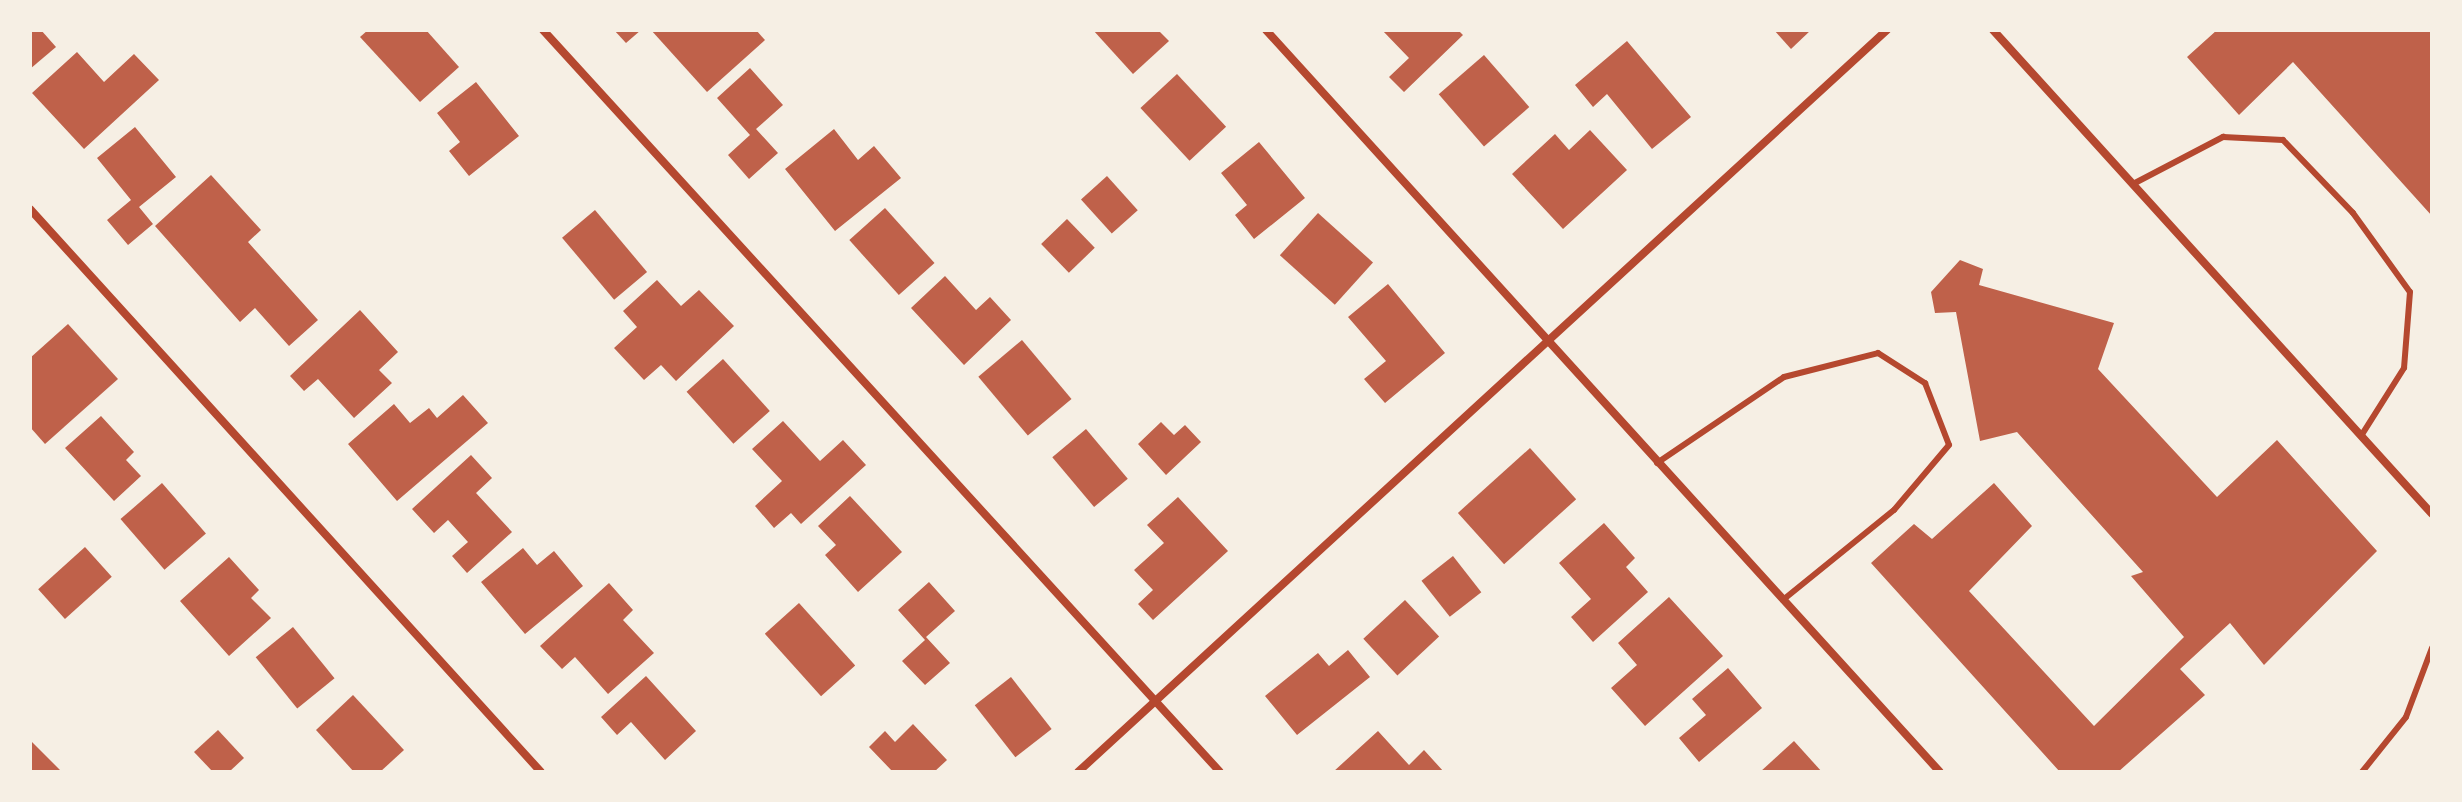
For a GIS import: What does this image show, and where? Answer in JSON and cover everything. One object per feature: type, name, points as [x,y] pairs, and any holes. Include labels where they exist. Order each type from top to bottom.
[{"type":"street","points":[[543,30],[1220,772]]},
{"type":"street","points":[[1266,30],[1940,772]]},
{"type":"street","points":[[1078,772],[1887,30]]},
{"type":"street","points":[[1993,30],[2432,514]]},
{"type":"street","points":[[30,209],[541,772]]},
{"type":"lane","points":[[2133,184],[2223,137],[2283,140],[2353,213],[2410,292],[2404,368],[2361,436]]},
{"type":"lane","points":[[1657,463],[1784,377],[1878,353],[1925,383],[1949,445],[1894,510],[1783,600]]},
{"type":"lane","points":[[2362,772],[2406,717],[2432,648]]},
{"type":"building","points":[[30,30],[41,30],[56,47],[30,69]]},
{"type":"building","points":[[368,30],[426,30],[459,67],[420,102],[360,37]]},
{"type":"building","points":[[614,30],[641,30],[626,43]]},
{"type":"building","points":[[651,30],[756,30],[765,40],[707,92]]},
{"type":"building","points":[[1093,30],[1158,30],[1169,41],[1133,74]]},
{"type":"building","points":[[1382,30],[1458,30],[1463,35],[1404,92],[1389,77],[1409,58]]},
{"type":"building","points":[[1774,30],[1811,30],[1791,49]]},
{"type":"building","points":[[2217,30],[2432,30],[2432,216],[2293,62],[2239,115],[2187,57]]},
{"type":"building","points":[[1627,41],[1691,117],[1652,149],[1607,94],[1593,107],[1575,85]]},
{"type":"building","points":[[77,52],[104,82],[134,54],[159,80],[84,149],[32,93]]},
{"type":"building","points":[[1484,55],[1529,107],[1484,146],[1439,94]]},
{"type":"building","points":[[750,68],[783,105],[756,129],[778,153],[749,179],[728,155],[750,135],[717,98]]},
{"type":"building","points":[[1177,74],[1226,127],[1190,161],[1140,108]]},
{"type":"building","points":[[476,82],[519,136],[469,176],[449,151],[460,142],[437,113]]},
{"type":"building","points":[[135,127],[176,177],[139,207],[153,224],[128,245],[107,220],[131,200],[97,158]]},
{"type":"building","points":[[834,129],[858,160],[874,146],[901,178],[835,231],[785,169]]},
{"type":"building","points":[[1590,130],[1627,170],[1563,229],[1512,174],[1555,134],[1569,150]]},
{"type":"building","points":[[1259,142],[1305,198],[1254,239],[1235,215],[1247,205],[1221,173]]},
{"type":"building","points":[[211,175],[261,230],[248,242],[318,320],[289,346],[255,308],[240,322],[155,226]]},
{"type":"building","points":[[1107,176],[1138,210],[1112,234],[1081,199]]},
{"type":"building","points":[[885,208],[935,263],[899,295],[849,240]]},
{"type":"building","points":[[595,210],[647,272],[614,300],[562,238]]},
{"type":"building","points":[[1318,213],[1373,263],[1335,305],[1280,255]]},
{"type":"building","points":[[1067,219],[1095,248],[1069,273],[1041,244]]},
{"type":"building","points":[[1960,260],[1983,269],[1979,285],[2114,323],[2098,369],[2217,497],[2277,440],[2377,551],[2264,665],[2230,623],[2180,669],[2205,695],[2118,772],[2060,772],[1871,563],[1914,524],[1932,539],[1994,483],[2032,526],[1969,591],[2094,726],[2184,637],[2131,576],[2143,572],[2017,432],[1980,441],[1956,312],[1935,313],[1931,292]]},
{"type":"building","points":[[945,276],[976,310],[990,297],[1011,320],[964,365],[911,308]]},
{"type":"building","points":[[657,280],[681,306],[699,290],[734,326],[676,381],[661,365],[644,380],[614,348],[637,327],[623,311]]},
{"type":"building","points":[[1388,284],[1445,353],[1385,403],[1364,379],[1386,361],[1348,317]]},
{"type":"building","points":[[360,310],[398,352],[379,370],[392,383],[354,418],[318,379],[304,391],[290,376]]},
{"type":"building","points":[[68,324],[118,379],[45,444],[30,427],[30,358]]},
{"type":"building","points":[[1022,340],[1071,399],[1028,436],[978,377]]},
{"type":"building","points":[[723,359],[770,411],[733,444],[687,392]]},
{"type":"building","points":[[463,395],[488,423],[397,501],[348,444],[394,404],[410,423],[429,408],[437,418]]},
{"type":"building","points":[[101,416],[134,452],[126,460],[141,476],[114,501],[65,448]]},
{"type":"building","points":[[783,421],[820,461],[843,440],[866,465],[801,524],[791,513],[774,528],[755,506],[782,481],[752,449]]},
{"type":"building","points":[[1161,422],[1174,435],[1185,425],[1201,442],[1166,475],[1138,444]]},
{"type":"building","points":[[1086,429],[1128,479],[1094,507],[1052,457]]},
{"type":"building","points":[[1530,448],[1576,499],[1504,564],[1458,513]]},
{"type":"building","points":[[471,455],[492,478],[476,493],[512,532],[467,573],[452,556],[468,542],[448,520],[434,533],[412,509]]},
{"type":"building","points":[[162,483],[206,534],[164,570],[120,519]]},
{"type":"building","points":[[850,496],[902,552],[858,592],[825,555],[836,545],[818,526]]},
{"type":"building","points":[[1178,497],[1228,551],[1153,620],[1138,604],[1153,590],[1134,570],[1164,543],[1147,525]]},
{"type":"building","points":[[1604,523],[1635,558],[1626,567],[1648,592],[1593,642],[1571,617],[1591,599],[1559,563]]},
{"type":"building","points":[[85,547],[112,577],[65,619],[38,589]]},
{"type":"building","points":[[523,548],[537,565],[554,551],[583,586],[525,634],[481,582]]},
{"type":"building","points":[[1453,556],[1481,592],[1450,617],[1421,581]]},
{"type":"building","points":[[229,557],[259,590],[251,598],[271,618],[229,656],[180,601]]},
{"type":"building","points":[[929,582],[955,611],[926,637],[950,663],[925,685],[902,661],[925,640],[898,610]]},
{"type":"building","points":[[609,583],[633,610],[623,620],[654,653],[608,694],[575,657],[562,669],[540,646]]},
{"type":"building","points":[[1669,597],[1723,656],[1645,726],[1611,688],[1637,665],[1618,643]]},
{"type":"building","points":[[1405,600],[1439,637],[1397,675],[1363,639]]},
{"type":"building","points":[[799,603],[855,665],[821,696],[765,634]]},
{"type":"building","points":[[293,627],[335,678],[297,708],[256,657]]},
{"type":"building","points":[[1348,650],[1370,677],[1297,735],[1265,696],[1318,653],[1329,666]]},
{"type":"building","points":[[1728,668],[1762,708],[1699,762],[1679,738],[1706,715],[1692,699]]},
{"type":"building","points":[[646,676],[696,731],[665,760],[631,722],[617,735],[601,717]]},
{"type":"building","points":[[1011,677],[1052,729],[1015,757],[975,705]]},
{"type":"building","points":[[353,695],[404,750],[380,772],[354,772],[316,730]]},
{"type":"building","points":[[913,724],[947,760],[934,772],[893,772],[869,747],[885,731],[895,742]]},
{"type":"building","points":[[218,730],[244,758],[229,772],[213,772],[194,752]]},
{"type":"building","points":[[1378,731],[1409,765],[1424,750],[1444,772],[1333,772]]},
{"type":"building","points":[[1794,741],[1822,772],[1760,772]]},
{"type":"building","points":[[32,742],[62,772],[30,772]]}]
